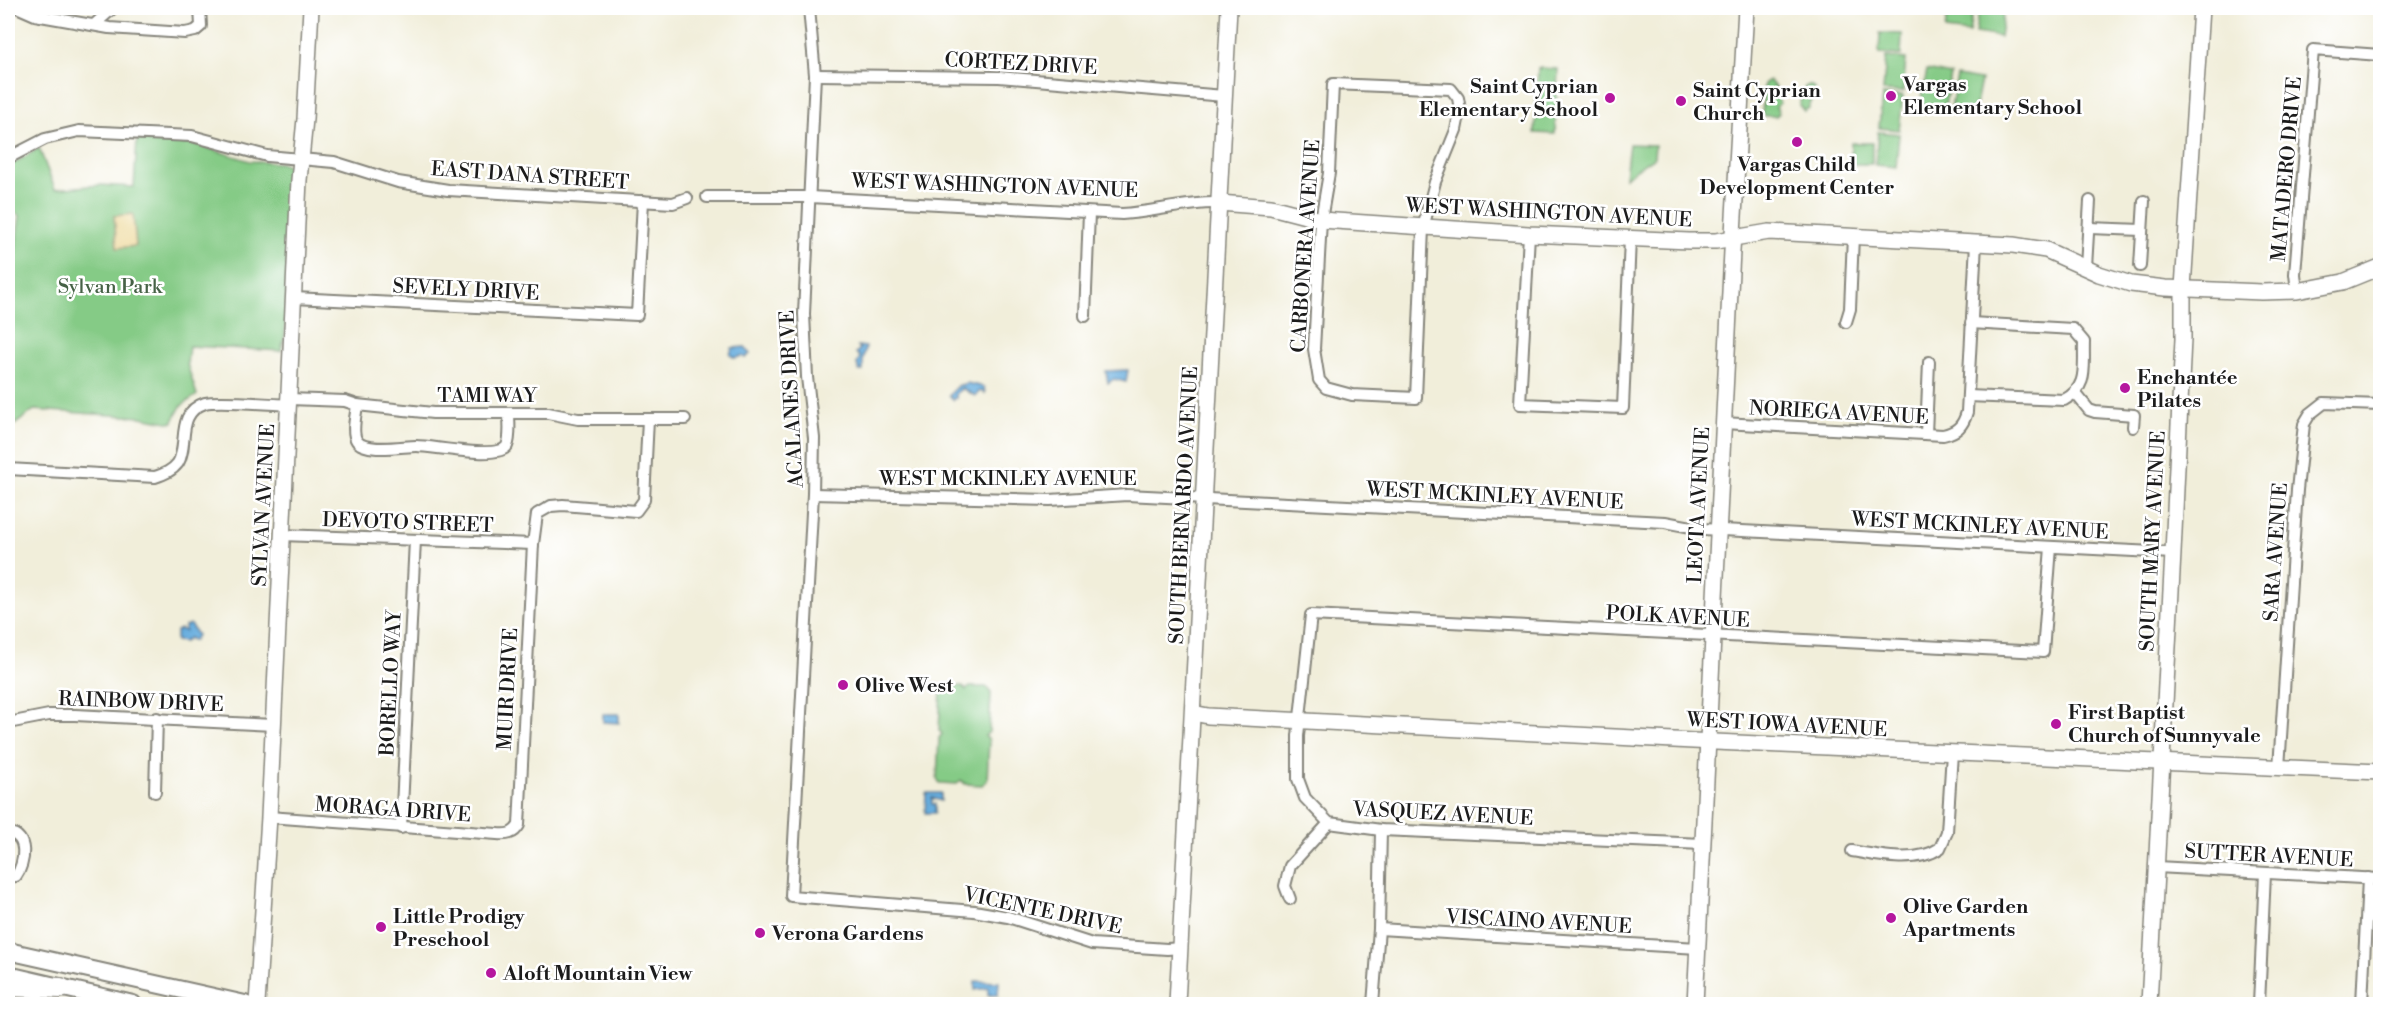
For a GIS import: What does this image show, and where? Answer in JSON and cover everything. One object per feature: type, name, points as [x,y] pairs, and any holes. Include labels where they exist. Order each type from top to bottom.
[{"type":"highway","points":[[8,986],[61,988]]},
{"type":"main road","points":[[8,951],[245,1005]]},
{"type":"main road","points":[[8,975],[133,1005]]},
{"type":"street","points":[[19,8],[35,15],[121,30],[195,31],[201,26],[200,8]]},
{"type":"street","points":[[95,24],[113,8]]},
{"type":"street","name":"SYLVAN AVENUE","points":[[256,1005],[274,725],[281,535],[310,8]]},
{"type":"street","name":"ACALANES DRIVE","points":[[791,896],[813,494],[814,438],[807,376],[804,314],[815,75],[809,8]]},
{"type":"street","name":"SOUTH BERNARDO AVENUE","points":[[1177,1005],[1228,8]]},
{"type":"street","name":"LEOTA AVENUE","points":[[1695,1005],[1732,237],[1746,8]]},
{"type":"street","name":"SOUTH MARY AVENUE","points":[[2149,1005],[2174,553],[2183,288],[2201,8]]},
{"type":"street","name":"MATADERO DRIVE","points":[[2297,291],[2295,274],[2313,50],[2380,55]]},
{"type":"street","name":"CORTEZ DRIVE","points":[[815,75],[999,77],[1224,96]]},
{"type":"street","name":"CARBONERA AVENUE","points":[[1333,84],[1451,89],[1458,98],[1460,110],[1456,130],[1435,182],[1423,228],[1416,398],[1352,395],[1326,388],[1319,380],[1314,349],[1321,220],[1329,173],[1333,84]]},
{"type":"street","name":"EAST DANA STREET","points":[[8,158],[45,139],[79,131],[192,136],[267,156],[334,162],[398,182],[448,190],[673,203],[687,198]]},
{"type":"street","name":"WEST WASHINGTON AVENUE","points":[[707,197],[810,197],[1089,213],[1139,213],[1186,204],[1219,203],[1271,207],[1321,220],[1529,234],[1716,241],[1768,232],[2013,245],[2046,250],[2099,274],[2131,284],[2262,292],[2297,291],[2343,282],[2380,267]]},
{"type":"street","name":"SEVELY DRIVE","points":[[294,298],[637,315],[643,201]]},
{"type":"street","points":[[2086,267],[2090,201]]},
{"type":"street","points":[[2140,266],[2144,201]]},
{"type":"street","points":[[1085,316],[1089,213]]},
{"type":"street","points":[[2089,228],[2142,230]]},
{"type":"street","points":[[1529,234],[1520,404],[1623,408],[1630,238]]},
{"type":"street","points":[[1846,322],[1850,309],[1854,236]]},
{"type":"street","points":[[1971,323],[2073,328],[2084,342],[2082,383],[2076,394],[2064,400],[1967,399],[1971,323],[1976,243]]},
{"type":"street","points":[[1926,434],[1929,362]]},
{"type":"street","points":[[2076,394],[2089,410],[2134,414],[2133,427]]},
{"type":"street","name":"NORIEGA AVENUE","points":[[1723,423],[1943,435],[1958,429],[1965,421],[1967,399]]},
{"type":"street","name":"TAMI WAY","points":[[8,470],[155,477],[169,472],[179,462],[184,428],[191,412],[206,403],[345,401],[357,405],[433,413],[548,413],[578,419],[685,419]]},
{"type":"street","name":"SARA AVENUE","points":[[2278,768],[2296,490],[2304,424],[2310,414],[2324,403],[2380,405]]},
{"type":"street","points":[[357,405],[354,436],[362,446],[393,448],[415,446],[485,453],[500,452],[508,442],[509,413]]},
{"type":"street","name":"MUIR DRIVE","points":[[513,833],[519,825],[533,544],[537,514],[551,506],[582,506],[636,511],[644,500],[648,419]]},
{"type":"street","name":"WEST MCKINLEY AVENUE","points":[[813,494],[1050,500],[1127,495],[1665,522],[1694,528],[2174,553]]},
{"type":"street","name":"DEVOTO STREET","points":[[281,535],[533,544]]},
{"type":"street","name":"BORELLO WAY","points":[[401,828],[415,540]]},
{"type":"street","name":"POLK AVENUE","points":[[1311,615],[2043,652],[2051,547]]},
{"type":"street","name":"VASQUEZ AVENUE","points":[[1311,615],[1298,736],[1298,779],[1305,798],[1329,823],[1381,830],[1703,844]]},
{"type":"street","name":"WEST IOWA AVENUE","points":[[1193,713],[1300,722],[2380,772]]},
{"type":"street","name":"RAINBOW DRIVE","points":[[8,723],[49,715],[158,718],[274,725]]},
{"type":"street","points":[[155,792],[158,718]]},
{"type":"street","points":[[1852,851],[1872,855],[1924,857],[1940,848],[1947,832],[1952,753]]},
{"type":"street","name":"MORAGA DRIVE","points":[[269,817],[401,828],[513,833]]},
{"type":"street","points":[[1290,899],[1285,886],[1290,866],[1329,823]]},
{"type":"street","points":[[1373,1005],[1379,929],[1381,830]]},
{"type":"street","points":[[8,833],[21,838],[23,845],[21,870],[16,876],[8,877]]},
{"type":"street","name":"SUTTER AVENUE","points":[[2157,867],[2380,879]]},
{"type":"street","points":[[2259,1005],[2265,873]]},
{"type":"street","points":[[2362,1005],[2368,878]]},
{"type":"street","name":"VICENTE DRIVE","points":[[791,896],[974,911],[1008,917],[1092,944],[1180,948]]},
{"type":"street","name":"VISCAINO AVENUE","points":[[1379,929],[1698,948]]},
{"type":"green space","points":[[1948,8],[1973,8],[1969,33],[1945,30]]},
{"type":"green space","points":[[1979,8],[2004,8],[2000,37],[1975,33]]},
{"type":"green space","points":[[1880,33],[1902,34],[1901,55],[1879,54]]},
{"type":"green space","points":[[1886,57],[1906,59],[1903,92],[1883,91]]},
{"type":"green space","points":[[1538,68],[1558,69],[1555,134],[1535,133]]},
{"type":"green space","points":[[1927,70],[1951,75],[1944,110],[1920,105]]},
{"type":"green space","points":[[1957,76],[1981,80],[1974,115],[1950,111]]},
{"type":"green space","points":[[1769,80],[1779,92],[1775,96],[1780,103],[1776,107],[1779,113],[1776,116],[1762,116],[1764,84]]},
{"type":"green space","points":[[1809,85],[1815,91],[1809,108],[1804,111],[1799,105],[1805,87]]},
{"type":"green space","points":[[1882,95],[1903,96],[1899,130],[1879,128]]},
{"type":"green space","points":[[1878,132],[1899,134],[1896,167],[1875,165]]},
{"type":"green space","name":"Sylvan Park","points":[[137,139],[198,145],[250,161],[281,163],[289,167],[292,173],[286,265],[288,272],[285,335],[281,351],[189,346],[187,364],[197,395],[181,406],[172,423],[141,417],[34,410],[12,427],[8,445],[10,302],[20,216],[8,207],[8,167],[39,148],[55,189],[100,185],[134,187]]},
{"type":"green space","points":[[1851,143],[1872,143],[1872,164],[1851,164]]},
{"type":"green space","points":[[1629,144],[1655,145],[1654,157],[1625,177]]},
{"type":"green space","points":[[945,685],[962,686],[966,690],[970,687],[986,687],[991,693],[989,732],[985,736],[989,740],[987,781],[982,785],[965,784],[961,780],[957,784],[940,783],[937,779],[939,738],[942,734],[939,730],[941,689]]},
{"type":"sand","points":[[133,214],[136,246],[117,248],[114,216]]},
{"type":"water","points":[[858,346],[866,347],[863,371],[859,371],[857,364],[860,357],[856,353],[860,349]]},
{"type":"water","points":[[745,347],[750,354],[745,358],[742,356],[735,358],[730,355],[732,348]]},
{"type":"water","points":[[1128,370],[1126,382],[1114,379],[1108,383],[1106,371]]},
{"type":"water","points":[[967,383],[984,387],[985,393],[980,391],[975,396],[962,388],[953,400],[949,396],[957,386]]},
{"type":"water","points":[[190,624],[197,635],[194,641],[189,638],[184,642],[176,641],[176,631],[180,629],[185,631],[185,626]]},
{"type":"water","points":[[603,714],[619,714],[619,723],[603,722]]},
{"type":"water","points":[[926,793],[941,793],[941,801],[932,798],[935,813],[925,813]]},
{"type":"water","points":[[975,981],[999,982],[998,995],[988,995],[988,988],[975,990]]},
{"type":"place","name":"Vargas Elementary School","points":[[1891,96]]},
{"type":"place","name":"Saint Cyprian Elementary School","points":[[1610,98]]},
{"type":"place","name":"Saint Cyprian Church","points":[[1681,101]]},
{"type":"place","name":"Vargas Child Development Center","points":[[1797,142]]},
{"type":"place","name":"Enchantée Pilates","points":[[2125,388]]},
{"type":"place","name":"Olive West","points":[[843,685]]},
{"type":"place","name":"First Baptist Church of Sunnyvale","points":[[2056,724]]},
{"type":"place","name":"Olive Garden Apartments","points":[[1891,918]]},
{"type":"place","name":"Little Prodigy Preschool","points":[[381,927]]},
{"type":"place","name":"Verona Gardens","points":[[760,933]]},
{"type":"place","name":"Aloft Mountain View","points":[[491,973]]}]
